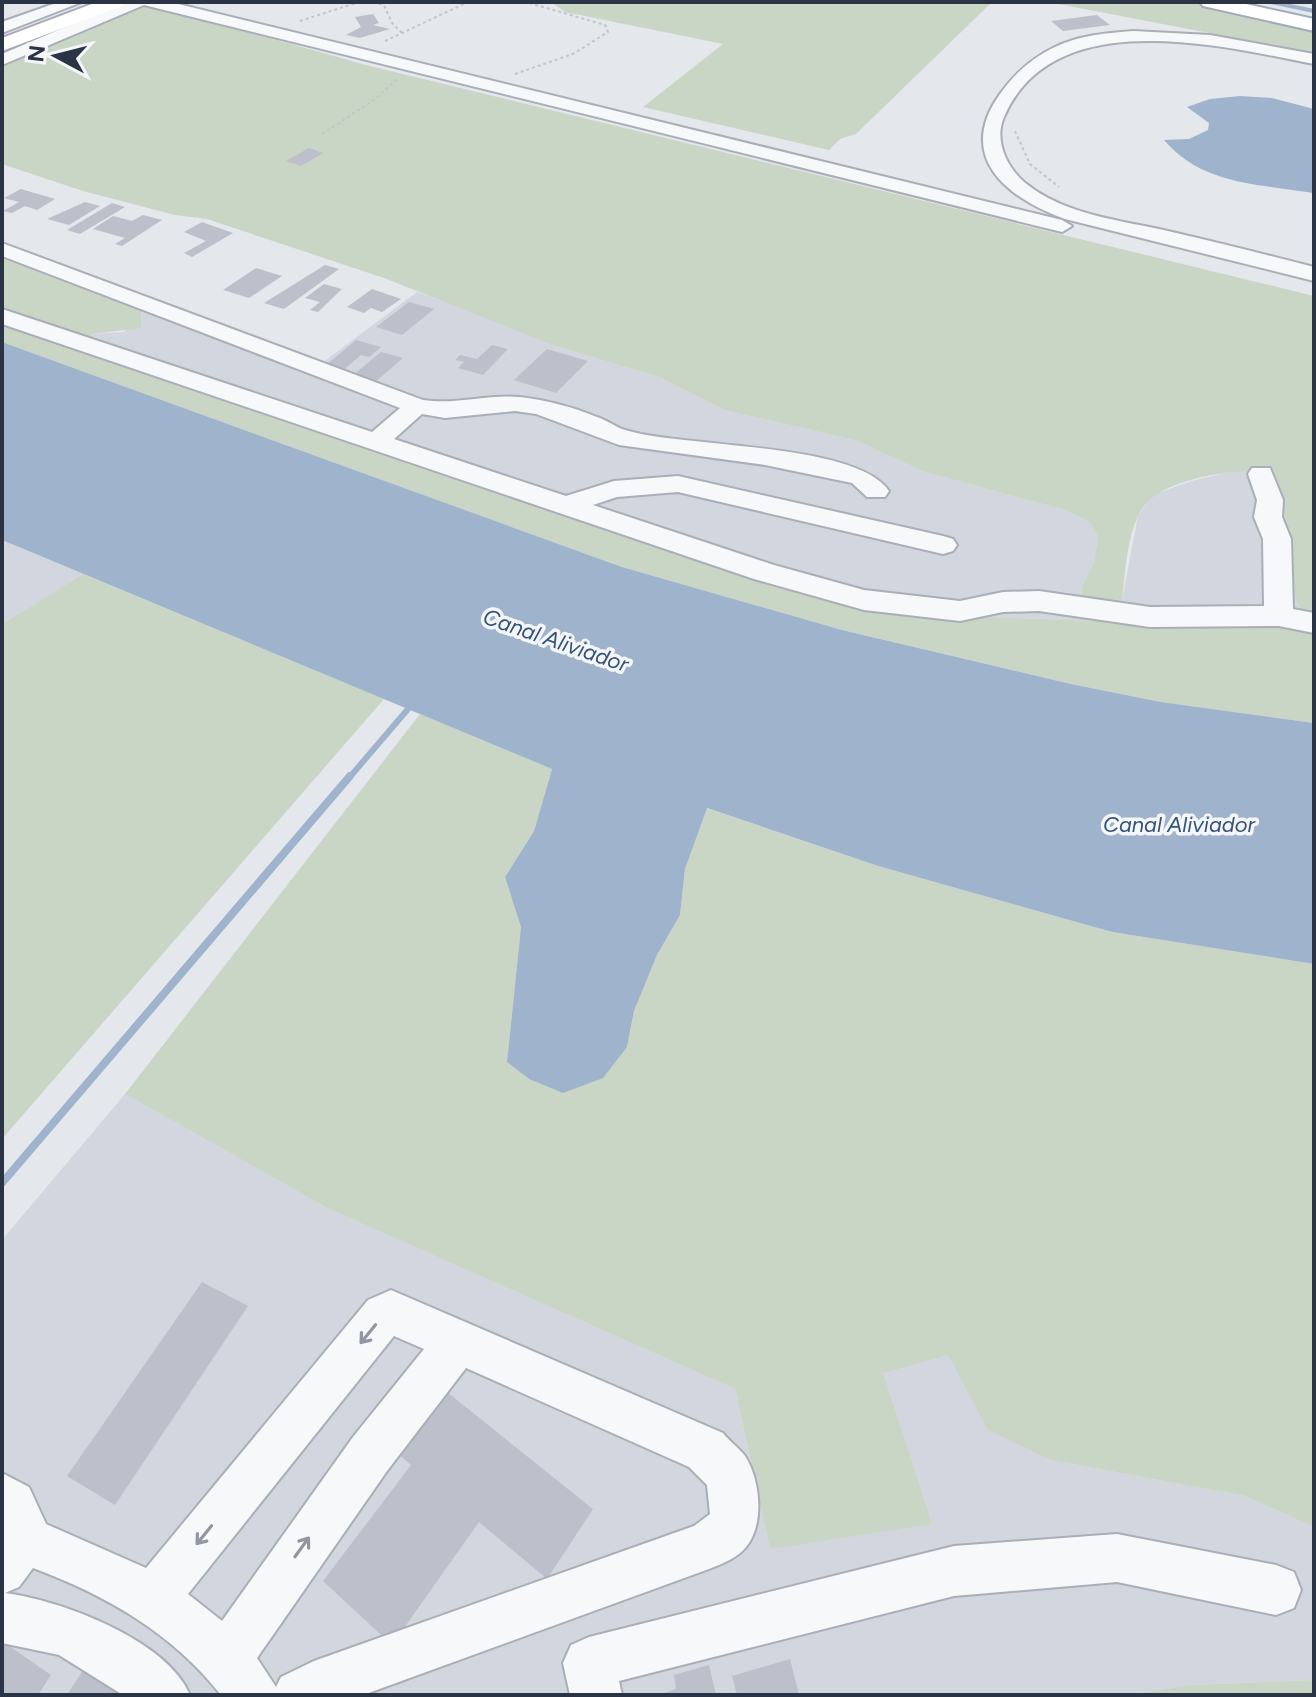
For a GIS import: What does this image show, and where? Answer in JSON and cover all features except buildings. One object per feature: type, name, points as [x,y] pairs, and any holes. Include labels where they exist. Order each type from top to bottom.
[{"type":"main road","points":[[2,38],[99,2]]},
{"type":"main road","points":[[2,45],[115,2]]},
{"type":"main road","points":[[1210,2],[1314,25]]},
{"type":"main road","points":[[1240,2],[1314,18]]},
{"type":"street","points":[[2,28],[74,2]]},
{"type":"street","points":[[2,60],[138,2]]},
{"type":"street","points":[[150,2],[372,47],[502,83],[872,171],[877,165],[873,158]]},
{"type":"street","points":[[186,2],[408,64],[502,83]]},
{"type":"street","points":[[1314,62],[1182,38],[1114,39],[1054,54],[1033,67],[1011,93],[992,124],[991,145],[1008,176],[1038,201],[1101,222],[1314,274]]},
{"type":"street","points":[[1314,62],[1178,42],[1123,43],[1070,55],[1047,69],[1007,122],[1005,136],[1009,150],[1029,174],[1064,194],[1117,217],[1314,263]]},
{"type":"street","points":[[840,164],[1314,288]]},
{"type":"street","points":[[1008,176],[1029,174]]},
{"type":"street","points":[[1038,201],[1064,194]]},
{"type":"street","points":[[2,249],[417,406],[445,411],[515,404],[539,407],[589,422],[619,437],[765,457],[861,477],[876,491]]},
{"type":"street","points":[[2,316],[312,423],[376,441],[764,572],[864,600],[960,611],[1003,602],[1039,601],[1150,617],[1279,616],[1314,623]]},
{"type":"street","points":[[376,441],[417,406]]},
{"type":"street","points":[[619,437],[650,483]]},
{"type":"street","points":[[1261,474],[1270,500],[1268,517],[1277,539],[1279,616]]},
{"type":"street","points":[[566,505],[614,489],[650,483],[678,484],[943,545]]},
{"type":"street","points":[[153,1598],[383,1315],[399,1314],[706,1450],[728,1473],[735,1509],[730,1529],[709,1545],[299,1695]]},
{"type":"street","points":[[9,1536],[83,1561],[153,1598],[185,1620],[241,1677],[370,1454],[459,1341]]},
{"type":"street","points":[[596,1695],[589,1663],[954,1571],[1117,1558],[1276,1590]]},
{"type":"street","points":[[2,1618],[34,1619],[99,1647],[164,1695]]},
{"type":"path","points":[[277,28],[359,2]]},
{"type":"path","points":[[373,2],[384,5],[392,23],[402,33]]},
{"type":"path","points":[[372,47],[468,2]]},
{"type":"path","points":[[502,83],[573,54],[608,32],[605,25],[526,2]]},
{"type":"path","points":[[322,134],[390,88],[408,64]]},
{"type":"path","points":[[1016,122],[1017,147],[1028,163],[1064,194]]},
{"type":"shaded area","points":[[417,292],[509,325],[555,346],[659,377],[724,410],[855,440],[925,472],[1065,510],[1090,522],[1098,537],[1094,562],[1082,586],[1122,600],[1138,516],[1152,495],[1195,480],[1239,470],[1272,470],[1305,616],[1203,625],[962,616],[864,605],[87,349],[92,334],[124,332],[141,308],[310,372]]},
{"type":"shaded area","points":[[2,540],[83,574],[2,624]]},
{"type":"shaded area","points":[[125,1094],[329,1209],[735,1389],[770,1549],[883,1372],[948,1355],[1051,1460],[1245,1496],[1314,1527],[1314,1680],[1192,1685],[1126,1695],[2,1695],[2,1240]]},
{"type":"green space","points":[[551,2],[992,2],[856,134],[840,139],[829,150],[643,107],[723,44],[565,12]]},
{"type":"green space","points":[[1048,2],[1190,2],[1314,28],[1314,53]]},
{"type":"green space","points":[[142,6],[167,9],[366,65],[1314,296],[1314,723],[1161,702],[1071,684],[842,630],[622,567],[2,342],[2,253],[141,308],[141,328],[92,334],[88,348],[753,576],[962,616],[1203,625],[1305,616],[1291,589],[1271,470],[1217,474],[1177,484],[1160,492],[1147,503],[1134,525],[1122,600],[1083,598],[1082,586],[1094,562],[1098,537],[1090,522],[1065,510],[925,472],[855,440],[724,410],[659,377],[555,346],[384,278],[207,219],[175,215],[83,191],[2,164],[2,65]]},
{"type":"green space","points":[[83,574],[384,699],[2,1139],[2,624]]},
{"type":"green space","points":[[420,714],[552,769],[534,831],[505,877],[521,927],[507,1062],[529,1079],[627,1047],[634,1011],[657,955],[680,915],[685,869],[706,808],[878,866],[1112,932],[1314,964],[1314,1527],[1245,1496],[1051,1460],[988,1430],[948,1355],[883,1373],[932,1524],[770,1549],[735,1389],[329,1209],[125,1094]]},
{"type":"green space","points":[[1314,1680],[1314,1695],[1126,1695],[1192,1685]]},
{"type":"water","points":[[1240,96],[1272,98],[1314,109],[1314,193],[1215,175],[1179,155],[1164,140],[1189,139],[1208,130],[1209,123],[1187,107],[1210,99]]},
{"type":"water","name":"Canal Aliviador","points":[[2,342],[622,567],[842,630],[1071,684],[1161,702],[1314,723],[1314,964],[1112,932],[878,866],[707,808],[685,869],[680,915],[657,955],[634,1011],[627,1047],[603,1078],[563,1093],[529,1079],[507,1062],[521,927],[505,877],[534,831],[552,769],[2,540]]},
{"type":"waterway","points":[[1271,2],[1314,11]]},
{"type":"waterway","points":[[349,778],[408,709]]},
{"type":"waterway","points":[[2,1183],[350,776]]}]
